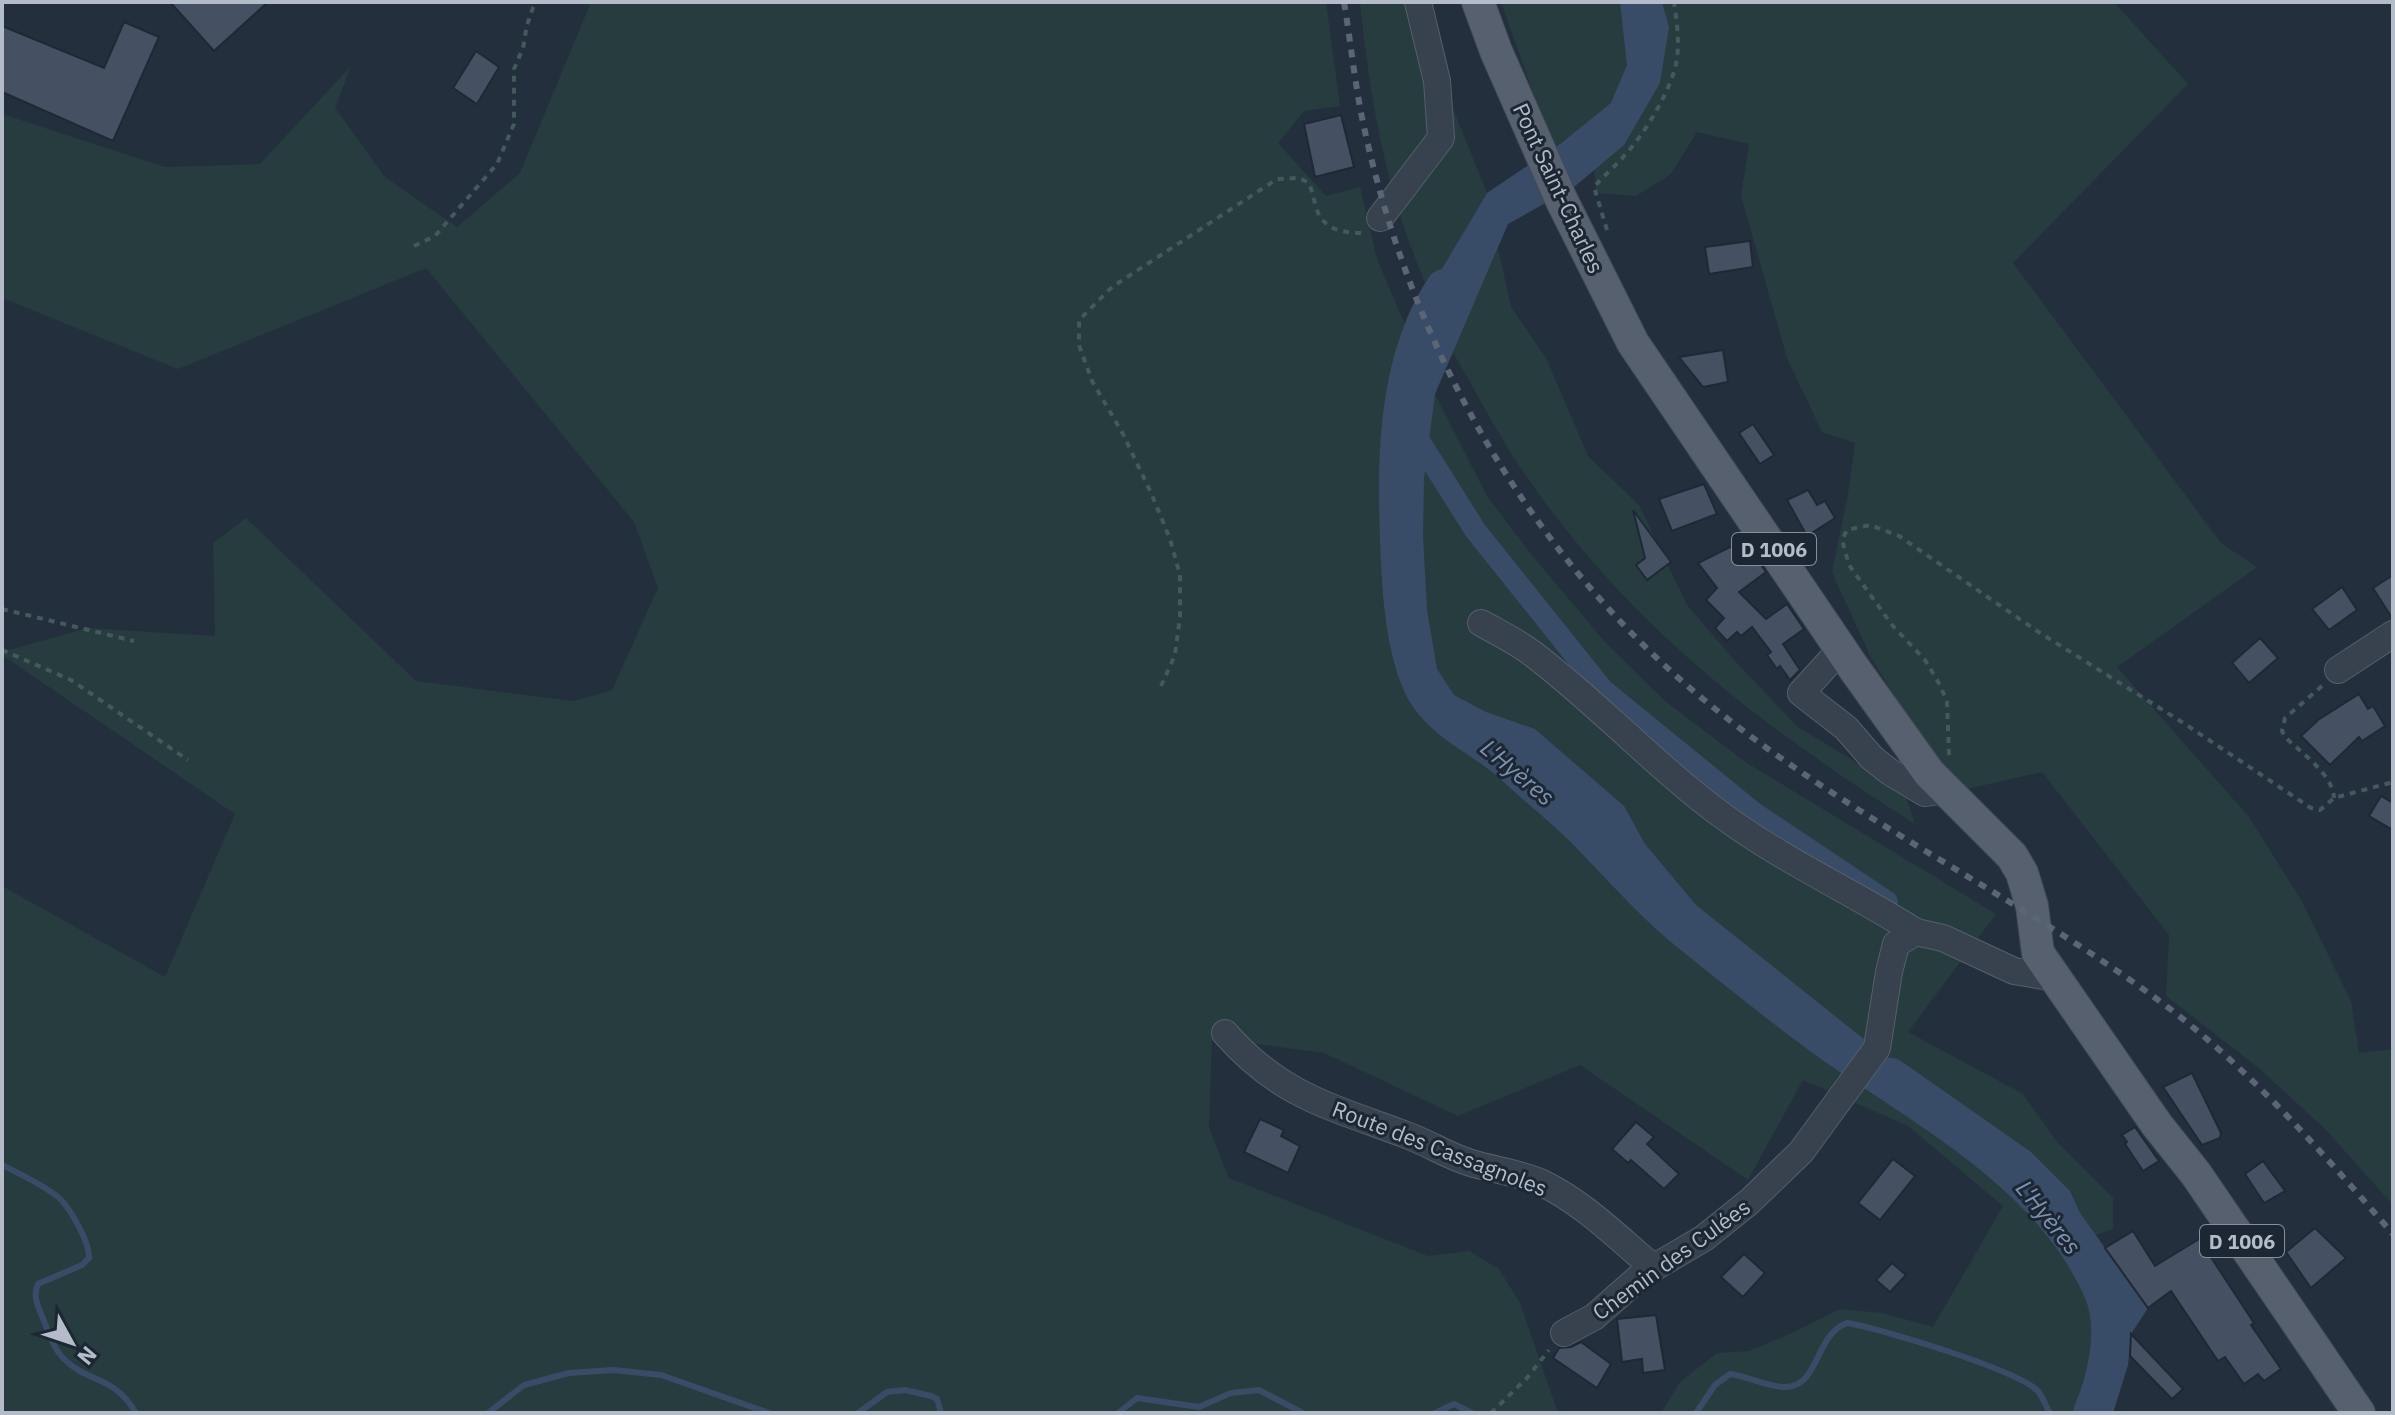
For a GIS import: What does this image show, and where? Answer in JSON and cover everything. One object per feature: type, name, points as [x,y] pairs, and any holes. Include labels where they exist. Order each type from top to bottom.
[{"type":"main road","name":"Pont Saint-Charles","points":[[1478,2],[1496,51],[1561,199],[1633,343],[1841,649]]},
{"type":"main road","name":"D 1006","points":[[1841,649],[1938,781],[2012,856],[2022,873],[2032,906],[2038,953],[2157,1125],[2196,1174],[2359,1413]]},
{"type":"street","points":[[1380,218],[1441,138],[1437,81],[1418,2]]},
{"type":"street","points":[[1481,623],[1531,652],[1582,694],[1647,755],[1761,842],[1916,932],[1943,938],[2064,991]]},
{"type":"street","points":[[2338,670],[2393,634]]},
{"type":"street","points":[[1841,649],[1801,693],[1846,728],[1872,758],[1890,772],[1925,793],[1938,781]]},
{"type":"street","name":"Chemin des Culées","points":[[1564,1333],[1594,1317],[1643,1274],[1704,1238],[1749,1202],[1801,1152],[1877,1048],[1896,944],[1916,932]]},
{"type":"street","name":"Route des Cassagnoles","points":[[1225,1033],[1242,1052],[1280,1083],[1309,1099],[1467,1162],[1540,1183],[1578,1205],[1654,1268]]},
{"type":"path","points":[[526,2],[533,8]]},
{"type":"path","points":[[414,246],[435,236],[497,164],[514,124],[514,69],[535,2]]},
{"type":"path","points":[[1607,230],[1594,187],[1625,156],[1642,132],[1676,67],[1678,47],[1674,2]]},
{"type":"path","points":[[1161,686],[1175,655],[1180,617],[1180,575],[1170,539],[1152,495],[1123,434],[1092,381],[1079,345],[1079,320],[1112,287],[1277,179],[1298,178],[1308,182],[1316,209],[1339,233],[1366,233],[1380,218]]},
{"type":"path","points":[[1938,781],[1950,752],[1947,702],[1925,660],[1892,625],[1849,565],[1842,540],[1847,530],[1870,525],[1899,536],[2037,631],[2185,724],[2299,801],[2320,810],[2334,798],[2393,782]]},
{"type":"path","points":[[2,609],[134,641]]},
{"type":"path","points":[[2,650],[71,680],[188,760]]},
{"type":"path","points":[[2334,798],[2330,783],[2285,737],[2282,726],[2293,710],[2338,670]]},
{"type":"path","points":[[1491,1413],[1527,1378],[1564,1333]]},
{"type":"green space","points":[[591,2],[1326,2],[1340,106],[1304,111],[1278,143],[1326,196],[1360,187],[1377,259],[1435,394],[1487,496],[1605,642],[1665,701],[1747,763],[1996,914],[1908,1032],[2023,1094],[2058,1143],[2113,1198],[2113,1229],[2070,1238],[2107,1310],[2104,1375],[2090,1413],[1661,1413],[1680,1382],[1717,1353],[1749,1351],[1840,1309],[1882,1313],[1933,1327],[2003,1206],[1908,1126],[1803,1080],[1748,1180],[1580,1065],[1458,1116],[1324,1053],[1212,1038],[1209,1127],[1229,1178],[1428,1256],[1469,1251],[1499,1269],[1520,1303],[1558,1413],[2,1413],[2,886],[165,977],[235,814],[2,655],[2,652],[88,628],[215,636],[213,543],[246,518],[416,681],[574,701],[612,690],[658,588],[634,522],[426,268],[178,369],[2,298],[2,114],[165,167],[260,164],[351,66],[335,108],[385,177],[457,227],[520,173]]},
{"type":"green space","points":[[1360,2],[1410,2],[1487,193],[1440,274],[1431,298],[1404,228],[1386,165],[1370,84]]},
{"type":"green space","points":[[1501,2],[2114,2],[2188,84],[2013,263],[2221,543],[2257,567],[2117,667],[2249,817],[2301,900],[2351,1001],[2359,1053],[2393,1049],[2393,1205],[2326,1130],[2260,1069],[2166,996],[2169,935],[2042,772],[1967,789],[1927,749],[1870,656],[1832,572],[1855,443],[1822,432],[1787,358],[1741,196],[1749,144],[1697,132],[1671,174],[1636,196],[1596,193],[1591,120],[1553,149]]},
{"type":"green space","points":[[1498,248],[1511,307],[1546,358],[1588,456],[1639,505],[1687,605],[1798,727],[1905,792],[1915,824],[1802,748],[1698,666],[1604,575],[1520,467],[1452,351]]},
{"type":"water","points":[[1620,2],[1662,2],[1669,27],[1660,83],[1624,145],[1574,187],[1508,224],[1435,394],[1424,478],[1423,535],[1427,610],[1437,669],[1454,695],[1486,712],[1535,729],[1624,806],[1645,844],[1696,905],[1870,1044],[1877,1056],[1898,1059],[2031,1152],[2070,1191],[2080,1213],[2148,1308],[2131,1334],[2128,1365],[2113,1413],[2091,1413],[2105,1369],[2108,1348],[2108,1328],[2098,1288],[2076,1247],[2052,1215],[2024,1186],[1963,1134],[1812,1030],[1686,932],[1559,806],[1443,713],[1427,696],[1416,671],[1403,612],[1397,473],[1401,412],[1421,328],[1439,274],[1487,193],[1560,144],[1611,103],[1627,65]]},
{"type":"building","points":[[170,2],[268,2],[214,51]]},
{"type":"building","points":[[124,22],[159,37],[113,141],[2,92],[2,26],[104,68]]},
{"type":"building","points":[[476,51],[499,67],[477,104],[453,88]]},
{"type":"building","points":[[1341,115],[1354,167],[1315,177],[1304,124]]},
{"type":"building","points":[[1750,241],[1753,267],[1709,274],[1705,247]]},
{"type":"building","points":[[1723,350],[1728,382],[1703,387],[1679,357]]},
{"type":"building","points":[[1753,424],[1774,455],[1760,464],[1739,433]]},
{"type":"building","points":[[1704,484],[1717,514],[1672,531],[1659,499]]},
{"type":"building","points":[[1808,490],[1817,505],[1825,501],[1835,518],[1807,536],[1787,500]]},
{"type":"building","points":[[1633,510],[1671,562],[1647,580],[1636,565],[1645,558]]},
{"type":"building","points":[[1744,540],[1766,572],[1739,592],[1766,619],[1787,604],[1804,629],[1783,644],[1800,670],[1790,680],[1780,666],[1777,669],[1767,655],[1771,652],[1752,627],[1741,636],[1737,632],[1727,641],[1715,628],[1724,618],[1706,600],[1717,588],[1698,563]]},
{"type":"building","points":[[2393,575],[2393,618],[2392,618],[2373,588]]},
{"type":"building","points":[[2342,587],[2357,610],[2329,630],[2312,609]]},
{"type":"building","points":[[2260,638],[2278,658],[2249,683],[2232,663]]},
{"type":"building","points":[[2359,694],[2368,709],[2373,706],[2385,726],[2362,741],[2359,737],[2330,765],[2301,736],[2318,720]]},
{"type":"building","points":[[2381,796],[2393,803],[2393,830],[2369,816]]},
{"type":"building","points":[[2192,1073],[2221,1133],[2220,1138],[2202,1145],[2163,1087]]},
{"type":"building","points":[[1260,1119],[1284,1130],[1281,1136],[1300,1146],[1288,1173],[1244,1152]]},
{"type":"building","points":[[1636,1122],[1654,1137],[1647,1144],[1679,1174],[1664,1189],[1631,1160],[1628,1163],[1612,1149]]},
{"type":"building","points":[[2135,1127],[2159,1161],[2143,1171],[2122,1135]]},
{"type":"building","points":[[1893,1159],[1915,1176],[1880,1220],[1858,1203]]},
{"type":"building","points":[[2263,1161],[2285,1191],[2264,1203],[2245,1174]]},
{"type":"building","points":[[2315,1228],[2346,1258],[2311,1288],[2286,1252]]},
{"type":"building","points":[[2133,1231],[2155,1266],[2199,1239],[2281,1369],[2264,1381],[2258,1374],[2244,1384],[2225,1357],[2218,1361],[2171,1291],[2148,1308],[2105,1248]]},
{"type":"building","points":[[1744,1254],[1765,1273],[1743,1297],[1721,1277]]},
{"type":"building","points":[[1892,1263],[1906,1275],[1890,1292],[1876,1280]]},
{"type":"building","points":[[1656,1315],[1665,1370],[1643,1373],[1642,1359],[1622,1362],[1617,1319]]},
{"type":"building","points":[[2131,1334],[2183,1389],[2172,1399],[2130,1356]]},
{"type":"building","points":[[1581,1342],[1611,1364],[1597,1388],[1553,1358],[1559,1348]]},
{"type":"waterway","name":"L'Hyères","points":[[1444,287],[1430,310],[1411,361],[1398,443],[1397,519],[1405,629],[1418,678],[1428,697],[1446,717],[1503,757],[1566,813],[1687,932],[1813,1031],[1984,1150],[2053,1214],[2080,1251],[2106,1306],[2108,1353],[2091,1413]]},
{"type":"waterway","points":[[1401,412],[1475,530],[1603,690],[1754,813],[1887,902]]},
{"type":"waterway","points":[[2,1165],[58,1197],[73,1217],[86,1244],[89,1258],[82,1265],[38,1284],[36,1288],[38,1306],[54,1345],[72,1366],[109,1385],[136,1413]]},
{"type":"waterway","points":[[1696,1413],[1715,1385],[1730,1374],[1778,1387],[1796,1385],[1805,1379],[1828,1338],[1847,1323],[1916,1341],[2004,1372],[2038,1391],[2050,1413]]},
{"type":"waterway","points":[[488,1413],[524,1385],[569,1373],[613,1370],[661,1375],[769,1413]]},
{"type":"waterway","points":[[858,1413],[887,1392],[905,1390],[937,1399],[941,1413]]},
{"type":"waterway","points":[[1118,1413],[1137,1398],[1199,1407],[1231,1393],[1259,1390],[1303,1413]]},
{"type":"waterway","points":[[1435,1413],[1454,1404],[1472,1413]]},
{"type":"railway","points":[[1344,2],[1364,127],[1385,209],[1412,289],[1446,366],[1486,441],[1532,512],[1583,580],[1640,642],[1703,699],[1756,740],[1868,816],[2098,958],[2187,1023],[2280,1109],[2393,1234]]}]
